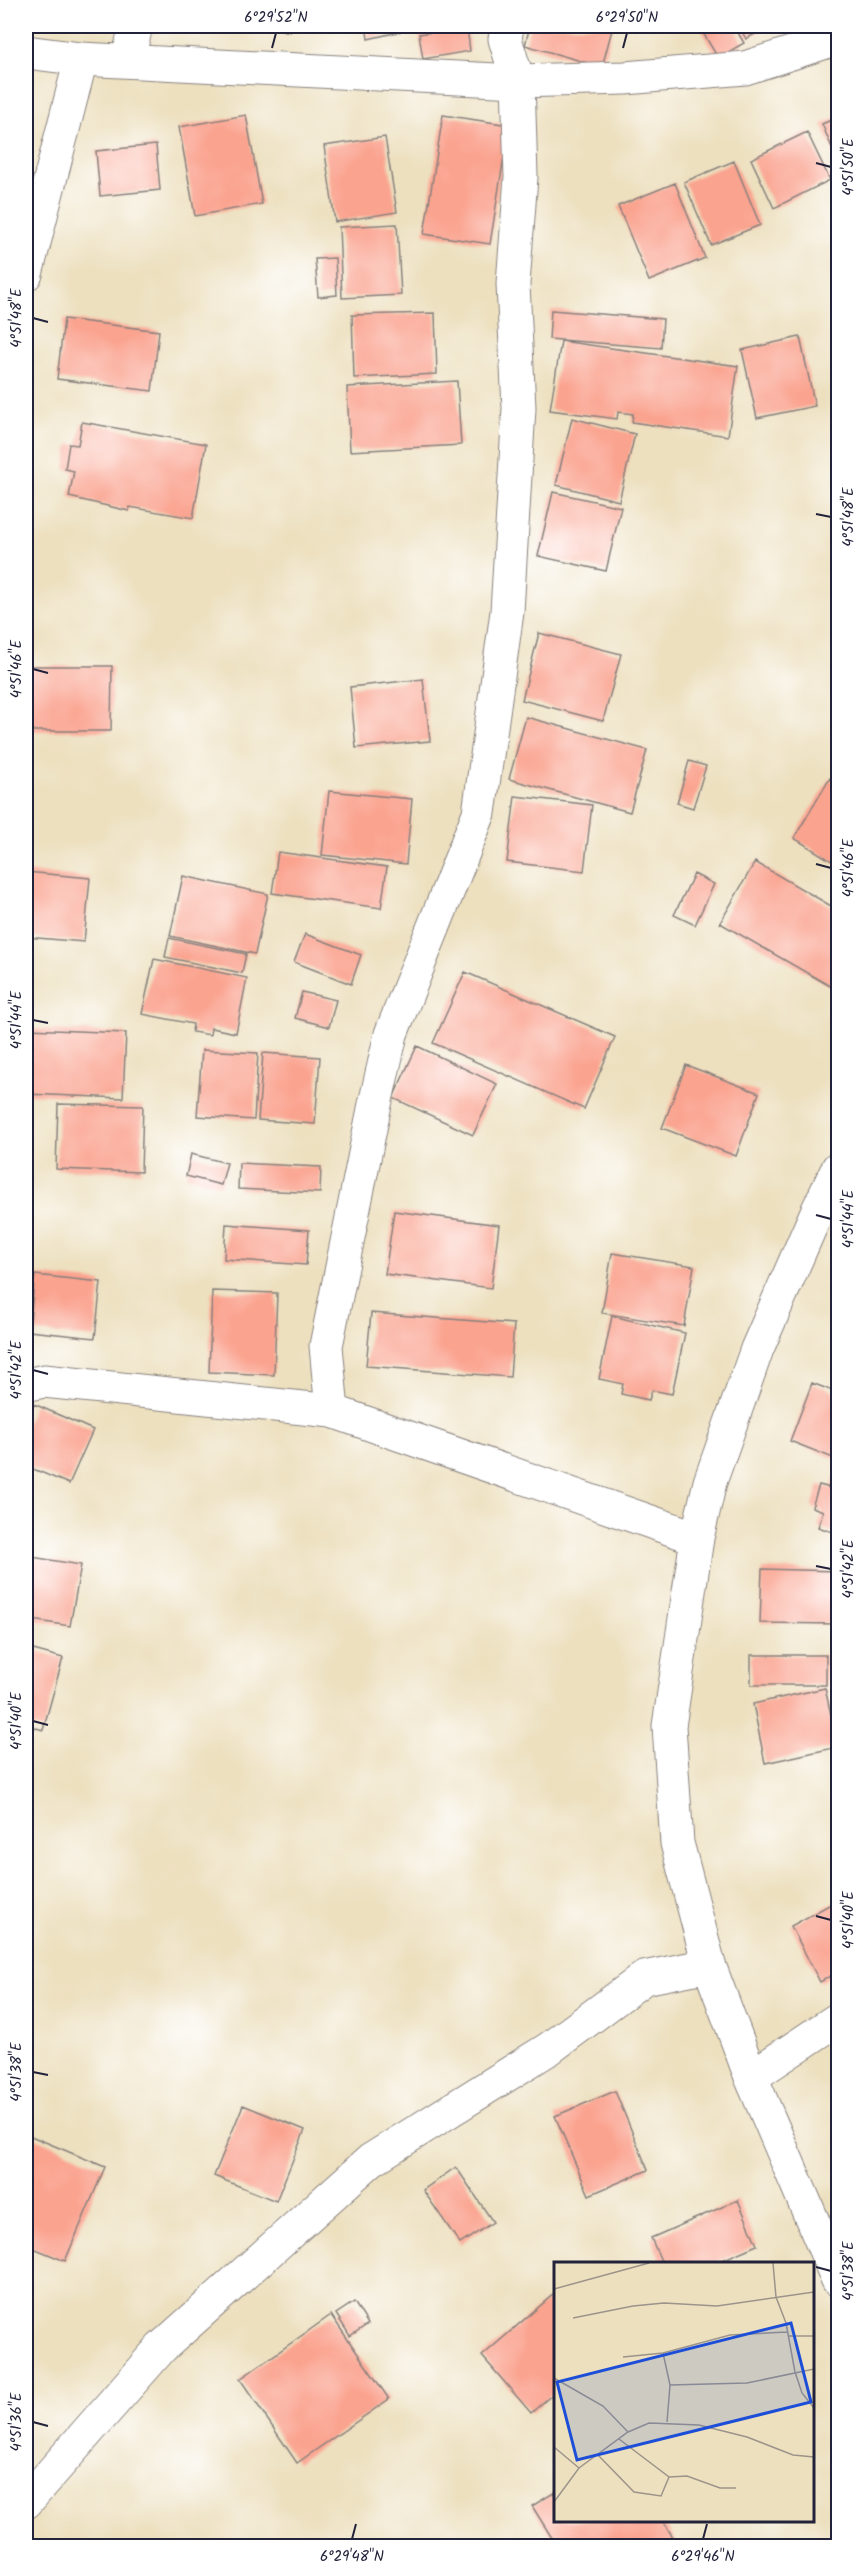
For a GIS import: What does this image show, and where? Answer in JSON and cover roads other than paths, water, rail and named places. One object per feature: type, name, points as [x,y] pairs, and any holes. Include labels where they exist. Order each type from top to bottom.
[{"type":"street","points":[[128,59],[136,26]]},
{"type":"street","points":[[332,1411],[327,1346],[391,1034],[479,813],[507,612],[519,408],[513,284],[521,177],[518,81],[505,39],[507,26]]},
{"type":"street","points":[[26,52],[81,59],[128,59],[518,81],[625,78],[745,68],[838,38]]},
{"type":"street","points":[[26,274],[81,59]]},
{"type":"street","points":[[838,1168],[758,1349],[710,1482],[697,1538],[669,1726],[677,1843],[709,1965],[751,2077],[838,2280]]},
{"type":"street","points":[[26,1385],[44,1381],[332,1411],[697,1538]]},
{"type":"street","points":[[26,2502],[161,2348],[371,2160],[550,2048],[644,1978],[709,1965]]},
{"type":"street","points":[[751,2077],[838,2019]]}]
